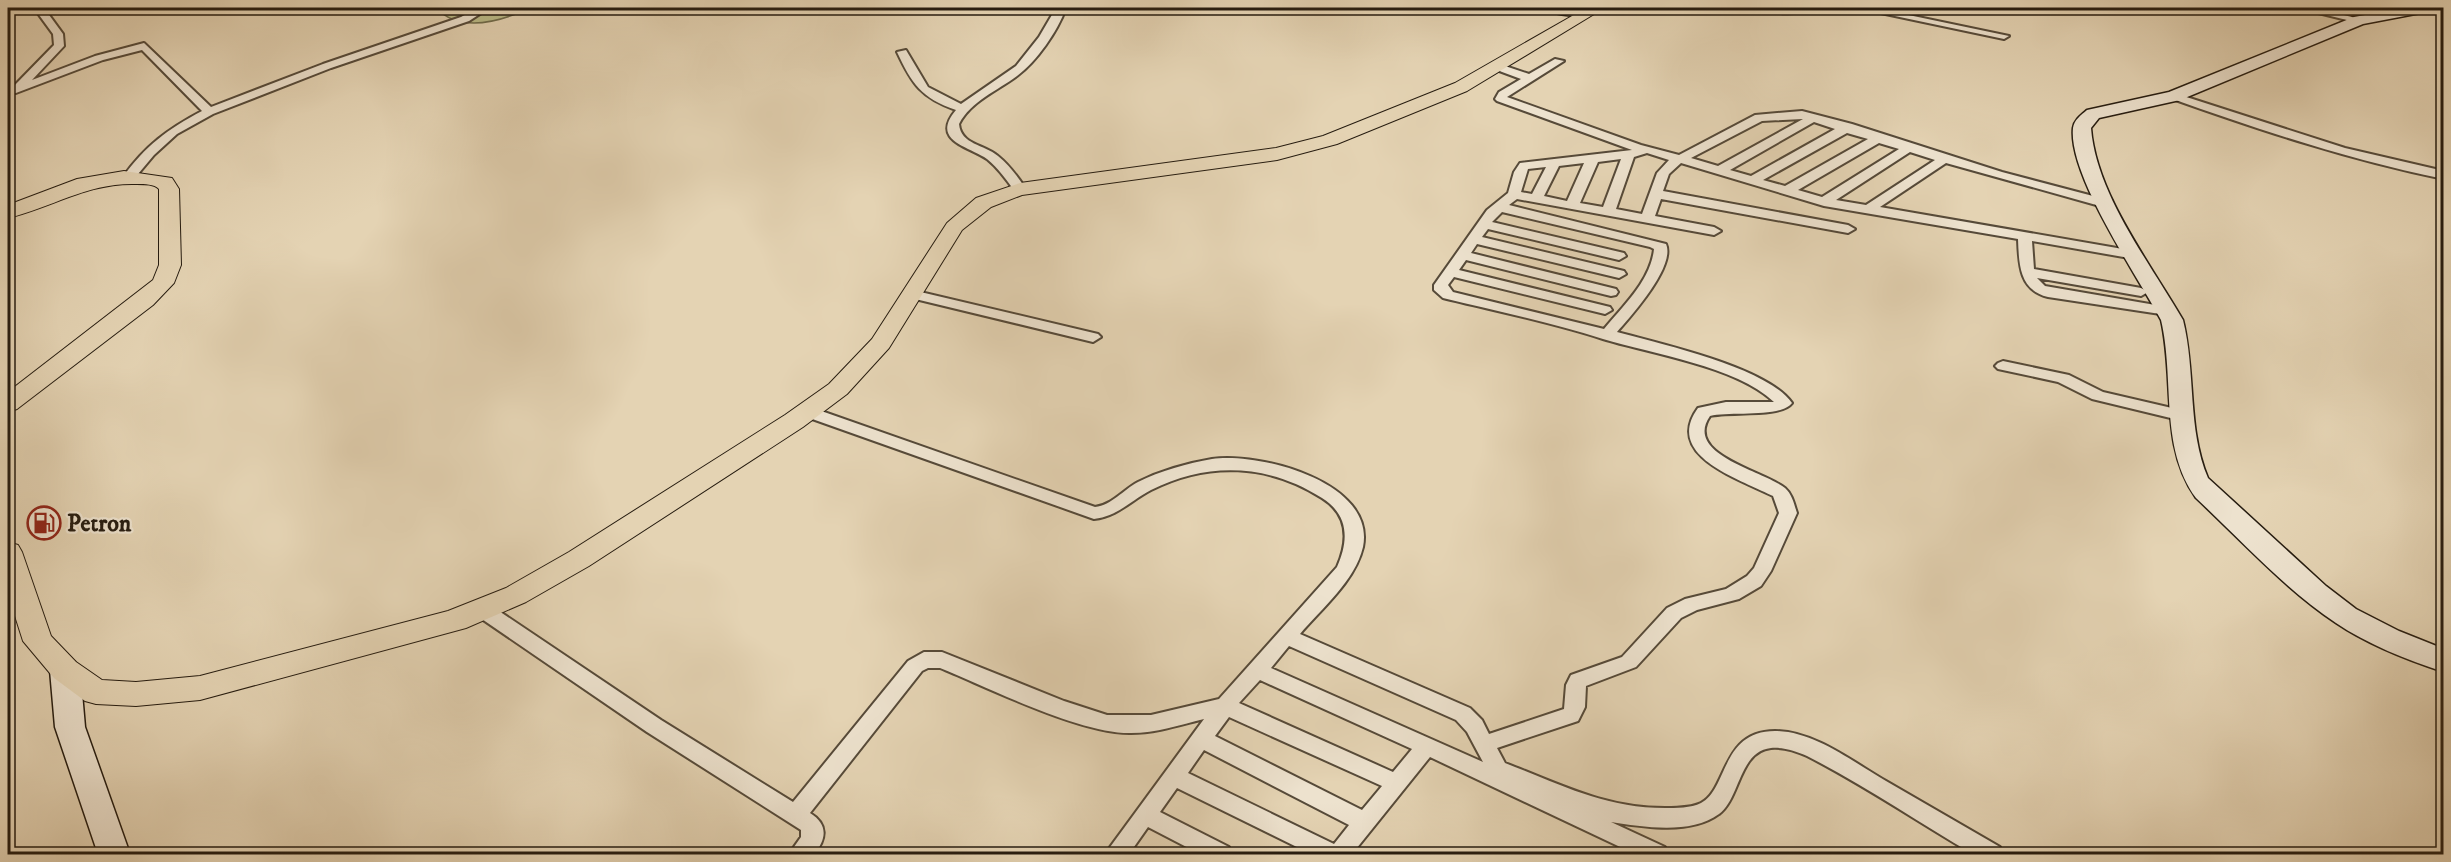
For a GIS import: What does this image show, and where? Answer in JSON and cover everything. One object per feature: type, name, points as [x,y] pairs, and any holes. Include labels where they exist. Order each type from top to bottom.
[{"type":"main road","points":[[8,552],[39,641],[65,670],[96,692],[136,694],[200,688],[455,620],[483,610],[579,559],[807,411],[838,388],[864,364],[881,343],[966,212],[991,198],[1020,189],[1277,154],[1306,148],[1461,87],[1498,67],[1574,11]]},
{"type":"main road","points":[[8,212],[81,184],[129,177],[165,182],[169,189],[170,265],[163,283],[146,300],[8,404]]},
{"type":"street","points":[[10,92],[49,59],[59,46],[58,34],[39,8]]},
{"type":"street","points":[[129,177],[173,130],[209,112],[327,66],[465,19],[484,8]]},
{"type":"street","points":[[1020,189],[999,163],[963,142],[955,134],[956,116],[1019,69],[1054,23],[1061,8]]},
{"type":"street","points":[[1770,8],[1793,10],[1804,8]]},
{"type":"street","points":[[1862,8],[2004,36]]},
{"type":"street","points":[[2303,8],[2359,20]]},
{"type":"street","points":[[2426,8],[2359,20],[2344,29],[2174,96],[2103,111],[2085,119],[2082,126],[2085,149],[2107,204],[2135,255],[2156,310],[2177,340],[2190,468],[2205,492],[2346,616],[2390,639],[2444,661]]},
{"type":"street","points":[[10,92],[99,58],[144,46],[209,112]]},
{"type":"street","points":[[902,52],[921,88],[941,101],[963,109]]},
{"type":"street","points":[[1559,60],[1503,94],[1501,99],[1644,148],[1824,202],[2135,255]]},
{"type":"street","points":[[1498,67],[1529,78]]},
{"type":"street","points":[[2174,96],[2332,148],[2391,165],[2444,175]]},
{"type":"street","points":[[1647,219],[1666,167],[1759,118],[1790,114],[1815,117],[1946,158],[2107,204]]},
{"type":"street","points":[[1718,171],[1815,117]]},
{"type":"street","points":[[1751,181],[1848,127]]},
{"type":"street","points":[[1785,192],[1880,137]]},
{"type":"street","points":[[1824,202],[1910,147]]},
{"type":"street","points":[[1484,744],[1571,716],[1576,706],[1575,690],[1578,681],[1629,662],[1674,613],[1692,604],[1732,594],[1754,581],[1762,571],[1788,513],[1784,499],[1779,492],[1712,457],[1703,450],[1695,438],[1695,427],[1704,412],[1726,407],[1778,408],[1784,403],[1778,393],[1717,364],[1448,295],[1440,288],[1484,224],[1514,195],[1520,172],[1524,166],[1627,155],[1640,152],[1644,148]]},
{"type":"street","points":[[1608,212],[1628,161],[1627,155]]},
{"type":"street","points":[[1572,205],[1593,158]]},
{"type":"street","points":[[1866,210],[1946,158]]},
{"type":"street","points":[[1536,199],[1555,162]]},
{"type":"street","points":[[1656,194],[1848,229]]},
{"type":"street","points":[[1514,195],[1714,231]]},
{"type":"street","points":[[1499,207],[1661,247],[1662,253],[1647,284],[1607,335]]},
{"type":"street","points":[[1484,224],[1619,256]]},
{"type":"street","points":[[2025,236],[2031,284],[2048,293],[2156,310]]},
{"type":"street","points":[[1474,239],[1619,274]]},
{"type":"street","points":[[1462,255],[1611,292]]},
{"type":"street","points":[[1450,272],[1605,310]]},
{"type":"street","points":[[2028,272],[2146,288]]},
{"type":"street","points":[[912,294],[1094,338]]},
{"type":"street","points":[[2003,366],[2063,378],[2098,396],[2183,416]]},
{"type":"street","points":[[807,411],[1094,513],[1112,510],[1134,492],[1154,482],[1212,465],[1249,464],[1303,480],[1326,493],[1345,510],[1354,525],[1353,554],[1345,570],[1225,706],[1116,855]]},
{"type":"street","points":[[483,610],[654,726],[795,815],[814,830],[809,845],[800,855]]},
{"type":"street","points":[[1287,637],[1470,718],[1500,775],[1657,855]]},
{"type":"street","points":[[795,815],[915,666],[924,660],[942,660],[1057,707],[1107,723],[1131,725],[1151,723],[1225,706],[1397,783]]},
{"type":"street","points":[[65,670],[70,727],[114,855]]},
{"type":"street","points":[[1257,670],[1427,746],[1500,775],[1602,811],[1620,814],[1683,816],[1707,811],[1715,806],[1738,760],[1745,751],[1770,740],[1787,741],[1821,754],[1992,855]]},
{"type":"street","points":[[1201,739],[1365,822]]},
{"type":"street","points":[[1339,855],[1427,746]]},
{"type":"street","points":[[1174,776],[1332,855]]},
{"type":"street","points":[[1145,815],[1221,855]]},
{"type":"green space","points":[[436,8],[530,8],[495,21],[469,23],[446,16]]},
{"type":"place","name":"Petron","points":[[44,523]]}]
